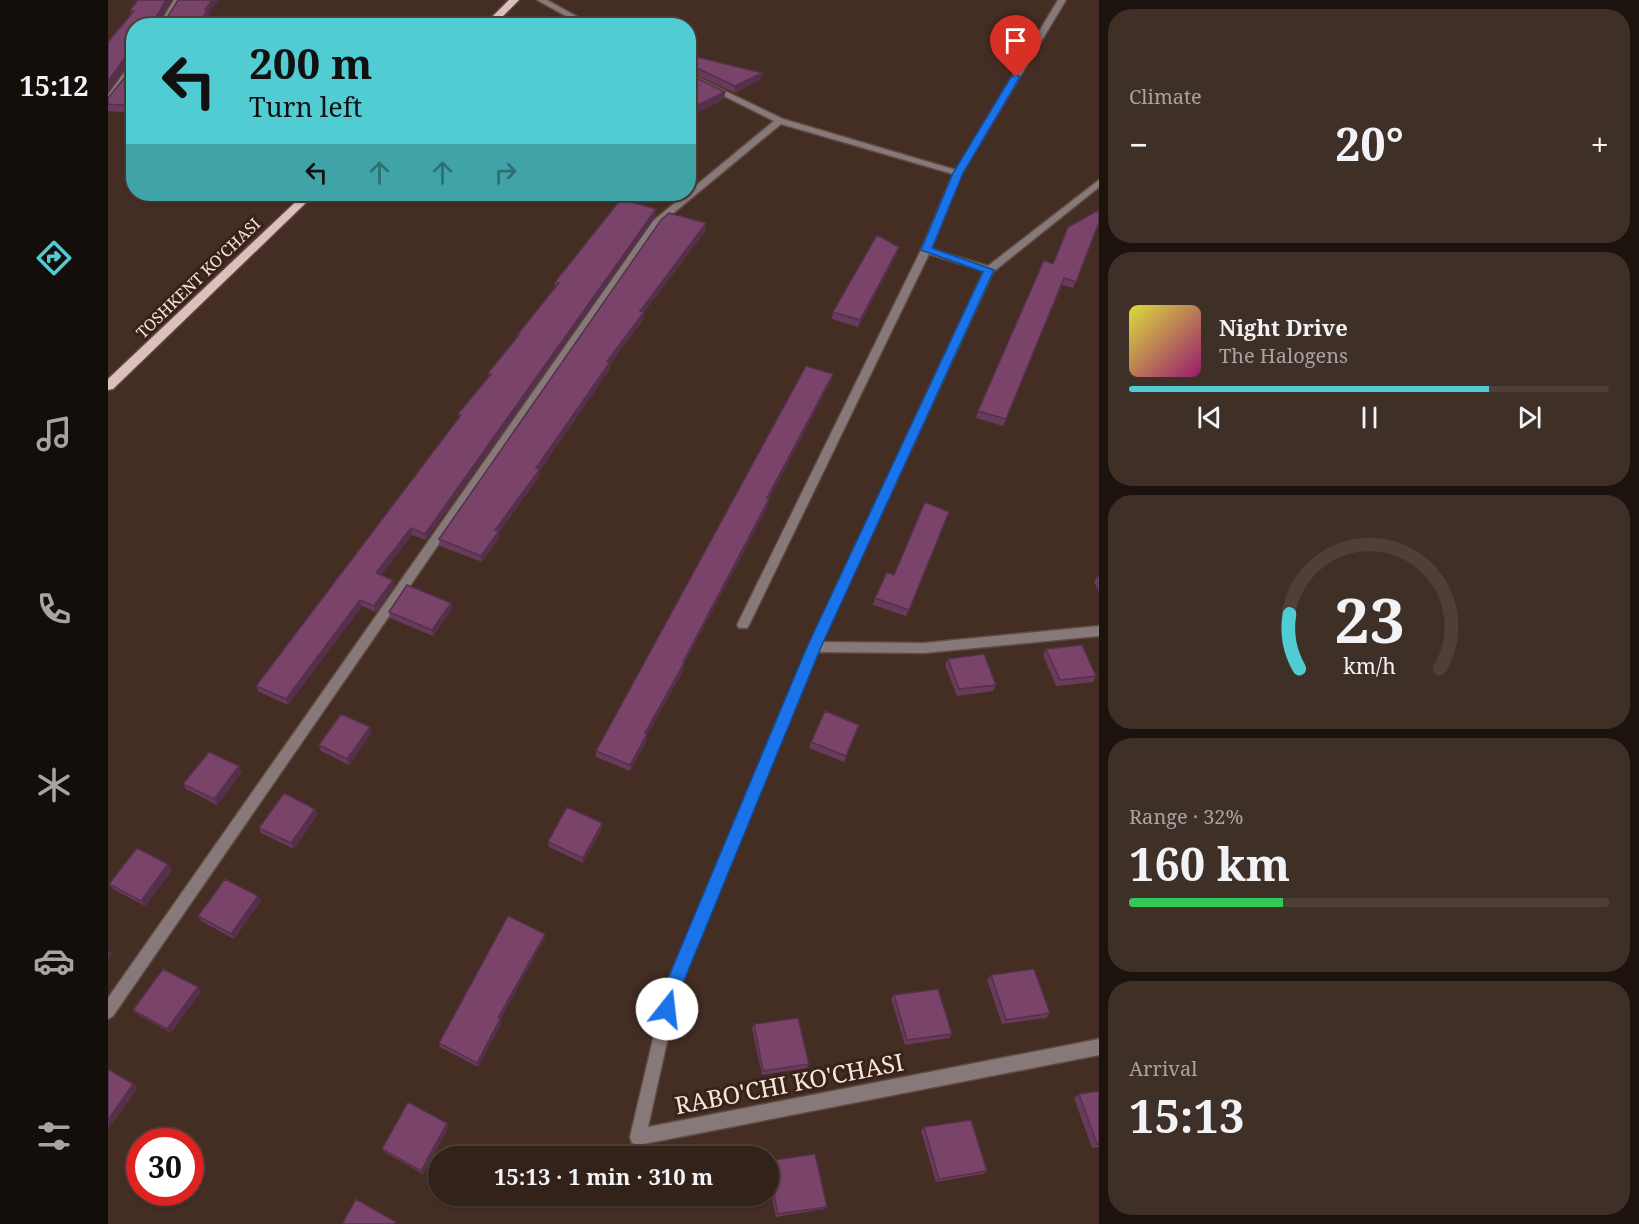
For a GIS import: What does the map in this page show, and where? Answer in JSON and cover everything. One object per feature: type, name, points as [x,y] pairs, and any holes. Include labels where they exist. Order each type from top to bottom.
[{"type":"main road","points":[[495,18],[514,0]]},
{"type":"main road","name":"TOSHKENT KO'CHASI","points":[[108,386],[303,201]]},
{"type":"street","points":[[166,18],[178,0]]},
{"type":"street","points":[[541,0],[576,18]]},
{"type":"street","points":[[743,625],[926,250],[958,173],[1062,0]]},
{"type":"street","points":[[108,101],[126,76]]},
{"type":"street","points":[[696,79],[780,121],[958,173]]},
{"type":"street","points":[[696,190],[780,121]]},
{"type":"street","points":[[1099,183],[989,270],[814,647],[924,648],[1099,631]]},
{"type":"street","points":[[108,1011],[656,223],[683,201]]},
{"type":"street","points":[[926,250],[989,270]]},
{"type":"street","name":"RABO'CHI KO'CHASI","points":[[814,647],[672,988],[638,1137],[1099,1047]]},
{"type":"building","points":[[138,0],[166,0],[156,18],[128,18],[134,11],[130,10]]},
{"type":"building","points":[[178,0],[212,0],[205,10],[208,10],[202,18],[167,18]]},
{"type":"building","points":[[126,21],[126,56],[108,81],[108,42]]},
{"type":"building","points":[[696,57],[762,73],[735,86],[696,68]]},
{"type":"building","points":[[126,76],[126,105],[108,104],[108,98]]},
{"type":"building","points":[[696,78],[725,92],[698,105],[696,104]]},
{"type":"building","points":[[619,201],[628,201],[656,209],[425,534],[411,528],[376,573],[393,580],[374,606],[360,600],[286,699],[256,686],[461,415],[458,414],[491,374],[488,373],[559,283],[555,282]]},
{"type":"building","points":[[1099,210],[1099,222],[1076,282],[1064,278],[1006,419],[978,411],[1044,260],[1053,264],[1068,227]]},
{"type":"building","points":[[669,213],[706,223],[640,311],[644,312],[607,361],[610,362],[536,468],[540,469],[495,530],[499,531],[481,556],[439,539],[661,220]]},
{"type":"building","points":[[877,235],[899,247],[860,320],[833,312]]},
{"type":"building","points":[[806,366],[833,374],[767,498],[769,499],[684,663],[645,733],[647,734],[630,765],[596,751]]},
{"type":"building","points":[[925,502],[949,512],[909,610],[875,598],[887,572],[894,575]]},
{"type":"building","points":[[407,585],[451,603],[432,630],[389,612]]},
{"type":"building","points":[[1082,645],[1096,676],[1060,680],[1046,649]]},
{"type":"building","points":[[984,654],[996,685],[959,689],[948,659]]},
{"type":"building","points":[[825,711],[859,725],[846,756],[811,742]]},
{"type":"building","points":[[341,714],[370,727],[347,759],[319,745]]},
{"type":"building","points":[[209,752],[239,766],[214,799],[183,784]]},
{"type":"building","points":[[284,793],[315,809],[291,843],[259,828]]},
{"type":"building","points":[[567,807],[602,823],[583,858],[548,842]]},
{"type":"building","points":[[137,848],[168,864],[141,901],[109,884]]},
{"type":"building","points":[[225,879],[258,896],[231,934],[198,916]]},
{"type":"building","points":[[508,916],[545,934],[498,1018],[500,1019],[477,1063],[439,1043]]},
{"type":"building","points":[[163,969],[198,987],[167,1029],[133,1010]]},
{"type":"building","points":[[1034,969],[1050,1013],[1006,1020],[991,975]]},
{"type":"building","points":[[938,989],[952,1034],[907,1040],[894,995]]},
{"type":"building","points":[[798,1018],[809,1064],[763,1071],[754,1024]]},
{"type":"building","points":[[108,1069],[133,1084],[108,1120]]},
{"type":"building","points":[[1099,1091],[1099,1144],[1097,1144],[1079,1094]]},
{"type":"building","points":[[408,1102],[447,1123],[435,1146],[428,1146],[428,1158],[421,1171],[382,1149]]},
{"type":"building","points":[[971,1120],[987,1171],[939,1179],[924,1127]]},
{"type":"building","points":[[815,1154],[827,1207],[778,1214],[776,1206],[779,1206],[779,1159]]},
{"type":"building","points":[[356,1199],[396,1222],[395,1224],[342,1224]]},
{"type":"route","points":[[667,1009],[672,988],[814,647],[989,270],[926,250],[958,173],[1016,77]]}]
